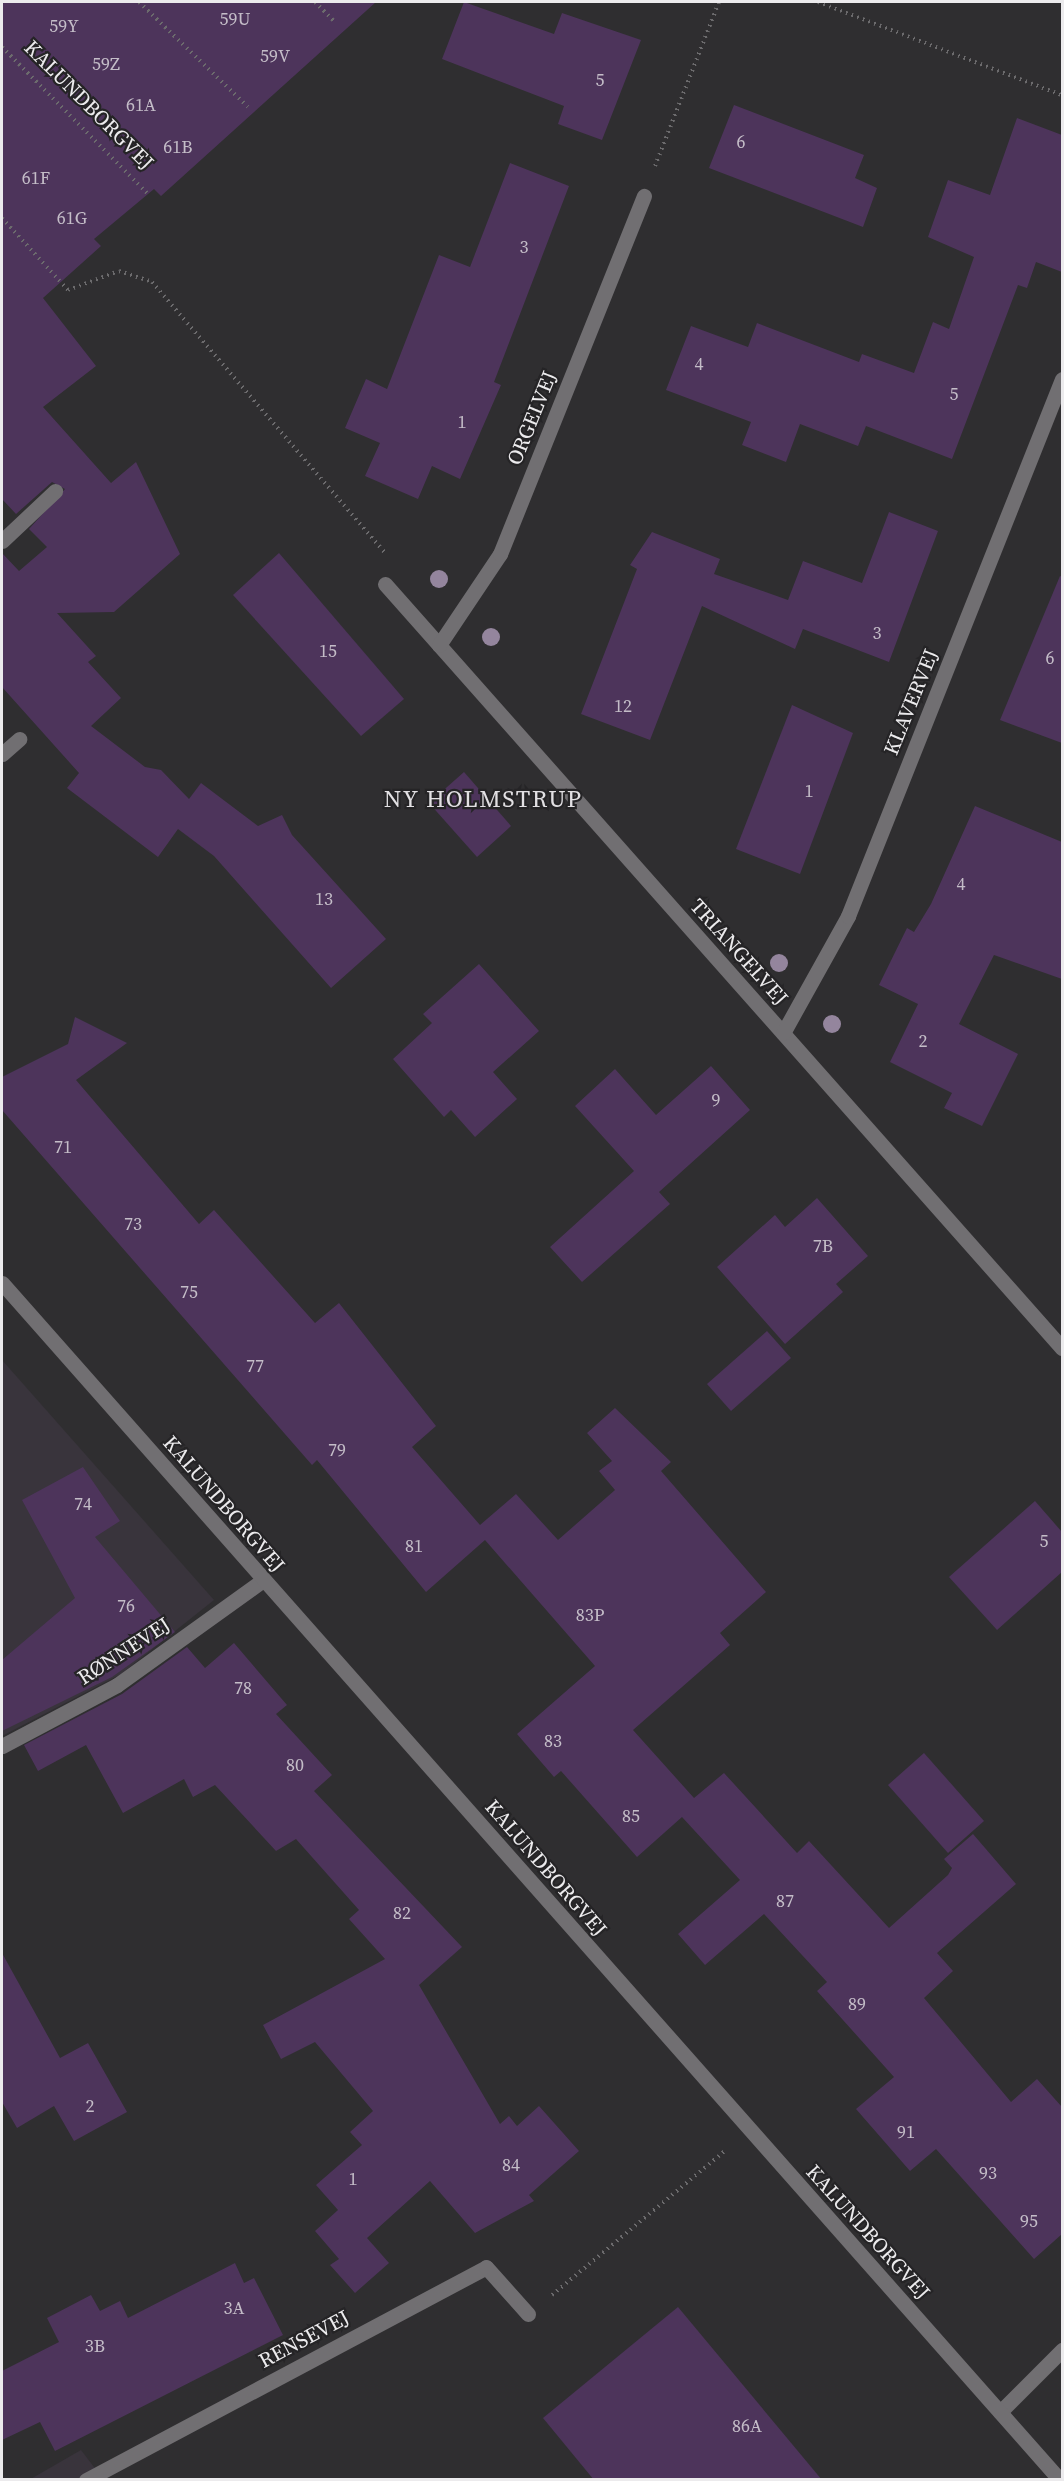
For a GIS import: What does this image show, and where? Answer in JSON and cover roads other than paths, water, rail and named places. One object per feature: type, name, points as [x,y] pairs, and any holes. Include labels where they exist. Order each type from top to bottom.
[{"type":"street","name":"ORGELVEJ","points":[[439,645],[500,554],[644,195]]},
{"type":"street","name":"KLAVERVEJ","points":[[783,1033],[848,916],[1062,379]]},
{"type":"street","points":[[2,541],[55,490]]},
{"type":"street","name":"TRIANGELVEJ","points":[[385,584],[1062,1348]]},
{"type":"street","points":[[2,754],[19,739]]},
{"type":"street","name":"KALUNDBORGVEJ","points":[[2,1283],[1060,2480]]},
{"type":"street","name":"RØNNEVEJ","points":[[2,1746],[117,1685],[263,1580]]},
{"type":"street","name":"RENSEVEJ","points":[[86,2480],[486,2267],[528,2314]]},
{"type":"street","points":[[1000,2412],[1062,2350]]},
{"type":"district","name":"NY HOLMSTRUP","points":[[483,799]]}]
